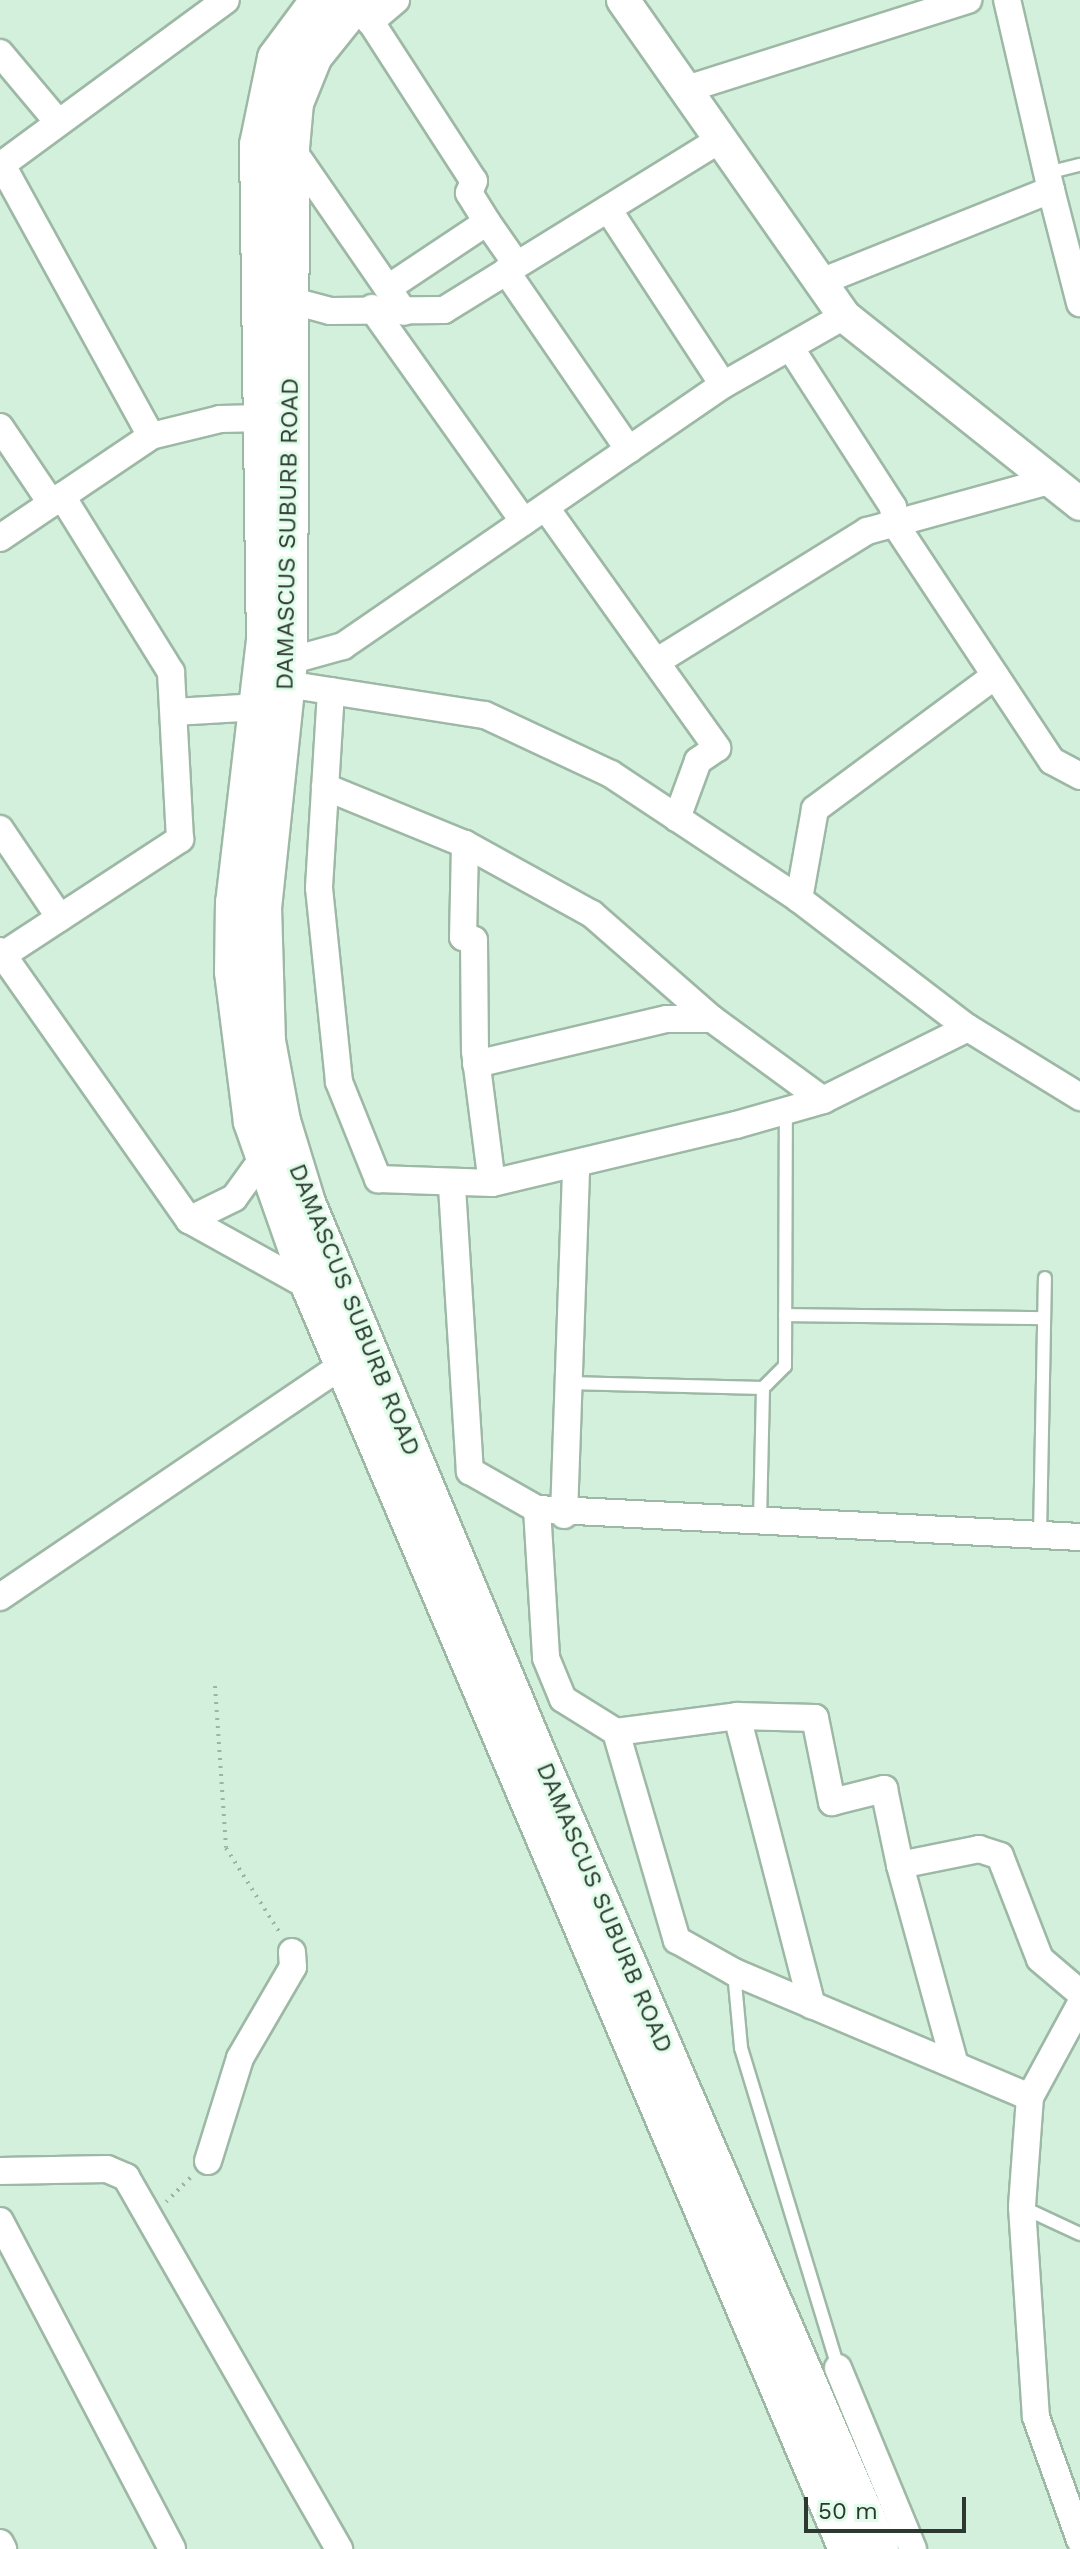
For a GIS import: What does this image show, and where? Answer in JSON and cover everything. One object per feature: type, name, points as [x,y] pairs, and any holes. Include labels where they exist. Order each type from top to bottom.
[{"type":"main road","name":"DAMASCUS SUBURB ROAD","points":[[319,0],[276,58],[261,102],[264,418],[259,707],[234,902],[233,972],[239,1051],[263,1158],[310,1287],[847,2549]]},
{"type":"main road","name":"DAMASCUS SUBURB ROAD","points":[[362,8],[314,56],[295,103],[291,148],[293,301],[288,673],[263,968],[282,1121],[307,1203],[880,2549]]},
{"type":"street","points":[[151,436],[9,200],[1,165],[226,0]]},
{"type":"street","points":[[396,0],[362,8],[474,181],[469,193],[512,268],[629,450]]},
{"type":"street","points":[[690,88],[968,0]]},
{"type":"street","points":[[1007,0],[1080,303]]},
{"type":"street","points":[[630,6],[690,88],[818,283],[844,316],[1080,504]]},
{"type":"street","points":[[0,53],[58,122]]},
{"type":"street","points":[[293,301],[330,311],[372,308],[404,312],[444,310],[722,138]]},
{"type":"street","points":[[291,148],[391,286],[404,312]]},
{"type":"street","points":[[818,283],[1049,182]]},
{"type":"street","points":[[608,209],[723,385]]},
{"type":"street","points":[[391,286],[487,222]]},
{"type":"street","points":[[372,308],[535,515],[659,660],[717,748],[698,761],[677,818]]},
{"type":"street","points":[[288,673],[343,646],[723,385],[844,316]]},
{"type":"street","points":[[790,347],[893,507],[895,524],[1052,761],[1080,776]]},
{"type":"street","points":[[0,538],[151,436],[220,419],[264,418]]},
{"type":"street","points":[[0,427],[57,500],[171,672],[180,839],[2,953],[189,1220],[310,1287]]},
{"type":"street","points":[[659,660],[867,531],[1049,481]]},
{"type":"street","points":[[288,673],[331,691],[485,715],[611,774],[799,899],[968,1028],[1080,1097]]},
{"type":"street","points":[[799,899],[815,809],[995,676]]},
{"type":"street","points":[[331,691],[319,888],[339,1082],[354,1131],[378,1179],[452,1187],[492,1183],[576,1166],[823,1100],[968,1028]]},
{"type":"street","points":[[174,712],[259,707]]},
{"type":"street","points":[[325,787],[465,844],[592,914],[712,1019],[823,1100]]},
{"type":"street","points":[[0,829],[60,918]]},
{"type":"street","points":[[465,844],[463,937],[474,940],[476,1064],[492,1183]]},
{"type":"street","points":[[476,1064],[667,1019],[712,1019]]},
{"type":"street","points":[[189,1220],[234,1198],[263,1158]]},
{"type":"street","points":[[564,1515],[576,1166]]},
{"type":"street","points":[[452,1187],[470,1471],[537,1509],[564,1515],[1080,1537]]},
{"type":"street","points":[[0,1597],[344,1364]]},
{"type":"street","points":[[537,1509],[546,1658],[563,1699],[616,1732],[737,1716],[815,1718],[832,1802],[884,1789],[900,1865],[955,2065]]},
{"type":"street","points":[[737,1716],[812,2005]]},
{"type":"street","points":[[616,1732],[677,1940],[734,1972],[1030,2097]]},
{"type":"street","points":[[900,1865],[979,1849],[1000,1856],[1040,1959],[1080,1993]]},
{"type":"street","points":[[208,2161],[240,2058],[293,1967],[292,1952]]},
{"type":"street","points":[[1080,2005],[1070,2047],[1030,2097],[1022,2207],[1036,2417],[1080,2540]]},
{"type":"street","points":[[0,2171],[107,2169],[143,2196],[339,2549]]},
{"type":"street","points":[[0,2221],[172,2549]]},
{"type":"street","points":[[838,2368],[913,2549]]},
{"type":"street","points":[[0,2543],[3,2549]]},
{"type":"lane","points":[[1049,182],[1080,165]]},
{"type":"lane","points":[[760,1523],[763,1388],[785,1366],[786,1111]]},
{"type":"lane","points":[[1040,1535],[1045,1278]]},
{"type":"lane","points":[[785,1315],[1044,1318]]},
{"type":"lane","points":[[568,1383],[763,1388]]},
{"type":"lane","points":[[734,1972],[741,2048],[838,2368]]},
{"type":"lane","points":[[1022,2207],[1080,2234]]},
{"type":"path","points":[[215,1686],[226,1848],[292,1952]]}]
